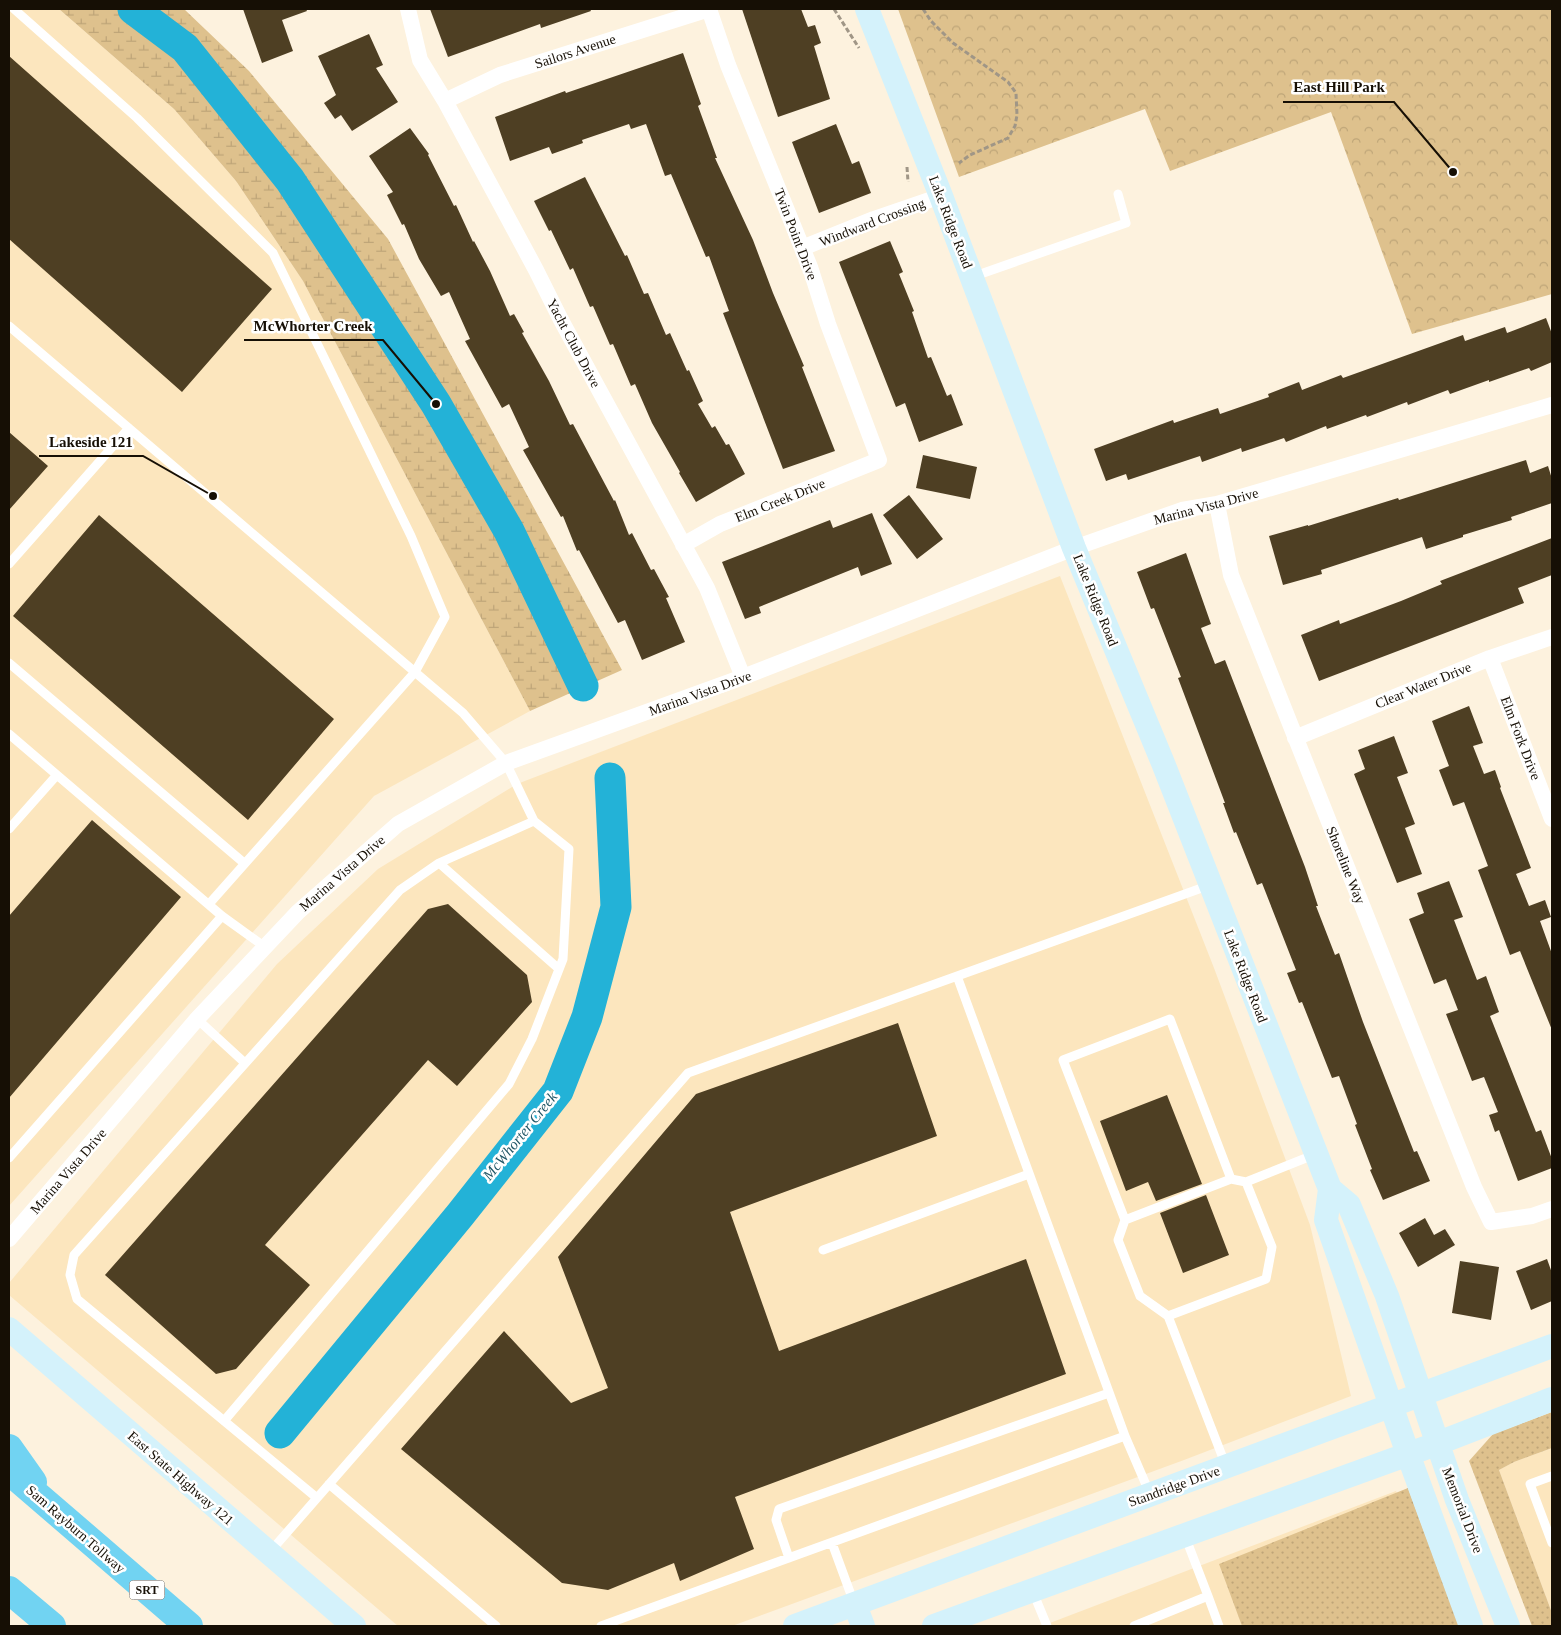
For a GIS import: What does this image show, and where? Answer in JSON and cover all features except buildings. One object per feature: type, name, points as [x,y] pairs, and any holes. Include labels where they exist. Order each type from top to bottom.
[{"type":"highway","points":[[9,1448],[51,1508]]},
{"type":"highway","name":"Sam Rayburn Tollway","points":[[9,1471],[190,1626]]},
{"type":"highway","points":[[9,1590],[52,1626]]},
{"type":"street","name":"Yacht Club Drive","points":[[408,9],[420,60],[445,101],[561,320],[707,588],[743,677]]},
{"type":"street","name":"Sailors Avenue","points":[[445,101],[500,75],[709,9]]},
{"type":"street","name":"Twin Point Drive","points":[[709,9],[728,65],[802,248],[828,324],[880,460]]},
{"type":"street","name":"Lake Ridge Road","points":[[867,9],[941,196],[1074,548],[1163,763],[1330,1189],[1349,1205],[1387,1296],[1421,1393]]},
{"type":"street","name":"Windward Crossing","points":[[802,248],[874,219],[941,196]]},
{"type":"street","name":"Marina Vista Drive","points":[[9,1240],[197,1019],[298,912],[398,824],[506,763],[743,677],[1074,548],[1182,510],[1217,504],[1552,405]]},
{"type":"street","name":"Elm Creek Drive","points":[[683,545],[720,524],[880,460]]},
{"type":"street","name":"Shoreline Way","points":[[1217,504],[1231,575],[1471,1178],[1491,1222],[1532,1216],[1552,1209]]},
{"type":"street","name":"Clear Water Drive","points":[[1295,738],[1490,658],[1552,637]]},
{"type":"street","name":"Elm Fork Drive","points":[[1490,658],[1552,819]]},
{"type":"street","name":"Lake Ridge Road","points":[[1330,1189],[1326,1220],[1391,1404]]},
{"type":"street","name":"East State Highway 121","points":[[9,1329],[354,1626]]},
{"type":"street","name":"Standridge Drive","points":[[796,1626],[1391,1404],[1552,1346]]},
{"type":"street","name":"Memorial Drive","points":[[1421,1393],[1461,1508],[1508,1626]]},
{"type":"street","points":[[934,1626],[1185,1536],[1552,1399]]},
{"type":"street","points":[[1391,1404],[1471,1626]]},
{"type":"street","points":[[855,1604],[863,1626]]},
{"type":"lane","points":[[14,9],[137,118],[273,253],[411,536],[445,617],[415,672],[209,904]]},
{"type":"lane","points":[[972,278],[1126,223],[1118,194]]},
{"type":"lane","points":[[9,326],[463,713],[506,763],[534,821],[569,849],[563,959],[532,1039],[509,1084],[224,1421]]},
{"type":"lane","points":[[9,564],[128,428]]},
{"type":"lane","points":[[9,663],[244,863]]},
{"type":"lane","points":[[9,734],[222,916],[265,946]]},
{"type":"lane","points":[[9,829],[56,776]]},
{"type":"lane","points":[[317,1498],[77,1299],[70,1275],[74,1255],[400,890],[439,863],[534,821]]},
{"type":"lane","points":[[439,863],[560,969]]},
{"type":"lane","points":[[269,1553],[688,1073],[1210,884]]},
{"type":"lane","points":[[9,1158],[222,916]]},
{"type":"lane","points":[[957,976],[1125,1436],[1150,1494]]},
{"type":"lane","points":[[197,1019],[245,1063]]},
{"type":"lane","points":[[1226,1466],[1168,1316],[1140,1296],[1118,1240],[1124,1220],[1063,1060],[1170,1019],[1231,1179]]},
{"type":"lane","points":[[1124,1220],[1231,1179],[1246,1182],[1316,1154]]},
{"type":"lane","points":[[823,1250],[1029,1174]]},
{"type":"lane","points":[[1168,1316],[1266,1279],[1272,1247],[1246,1182]]},
{"type":"lane","points":[[789,1558],[776,1520],[779,1509],[1109,1393]]},
{"type":"lane","points":[[601,1626],[1125,1436]]},
{"type":"lane","points":[[1552,1476],[1530,1484],[1552,1543]]},
{"type":"lane","points":[[329,1484],[496,1626]]},
{"type":"lane","points":[[1185,1536],[1219,1626]]},
{"type":"lane","points":[[832,1543],[855,1604]]},
{"type":"lane","points":[[1033,1591],[1047,1626]]},
{"type":"lane","points":[[1134,1626],[1208,1596]]},
{"type":"path","points":[[834,9],[860,48]]},
{"type":"path","points":[[922,9],[952,42],[1008,82],[1016,93],[1017,115],[1015,126],[1008,138],[970,154],[959,164]]},
{"type":"path","points":[[904,159],[908,182]]},
{"type":"shaded area","points":[[9,9],[59,9],[174,109],[236,181],[303,281],[530,711],[374,796],[9,1206]]},
{"type":"shaded area","points":[[1060,576],[1214,968],[1310,1225],[1351,1396],[1184,1460],[732,1626],[398,1626],[9,1295],[9,1283],[277,964],[378,869],[517,784]]},
{"type":"shaded area","points":[[1552,1448],[1552,1613],[1499,1470],[1514,1462]]},
{"type":"shaded area","points":[[1396,1491],[1447,1626],[1042,1626]]},
{"type":"green space","points":[[59,9],[184,9],[249,71],[388,239],[622,670],[530,711],[303,281],[236,181],[174,109]]},
{"type":"green space","points":[[898,9],[1552,9],[1552,294],[1412,334],[1331,112],[1170,171],[1145,109],[959,177]]},
{"type":"green space","points":[[1552,1412],[1552,1448],[1514,1462],[1499,1470],[1552,1613],[1552,1626],[1532,1626],[1469,1461],[1493,1434]]},
{"type":"green space","points":[[1408,1488],[1459,1626],[1242,1626],[1219,1564]]},
{"type":"waterway","name":"McWhorter Creek","points":[[133,9],[185,48],[290,180],[436,404],[509,531],[583,686]]},
{"type":"waterway","name":"McWhorter Creek","points":[[280,1433],[460,1215],[558,1091],[587,1017],[616,907],[610,778]]},
{"type":"place","name":"East Hill Park","points":[[1453,172]]},
{"type":"place","name":"McWhorter Creek","points":[[436,404]]},
{"type":"place","name":"Lakeside 121","points":[[213,496]]}]
